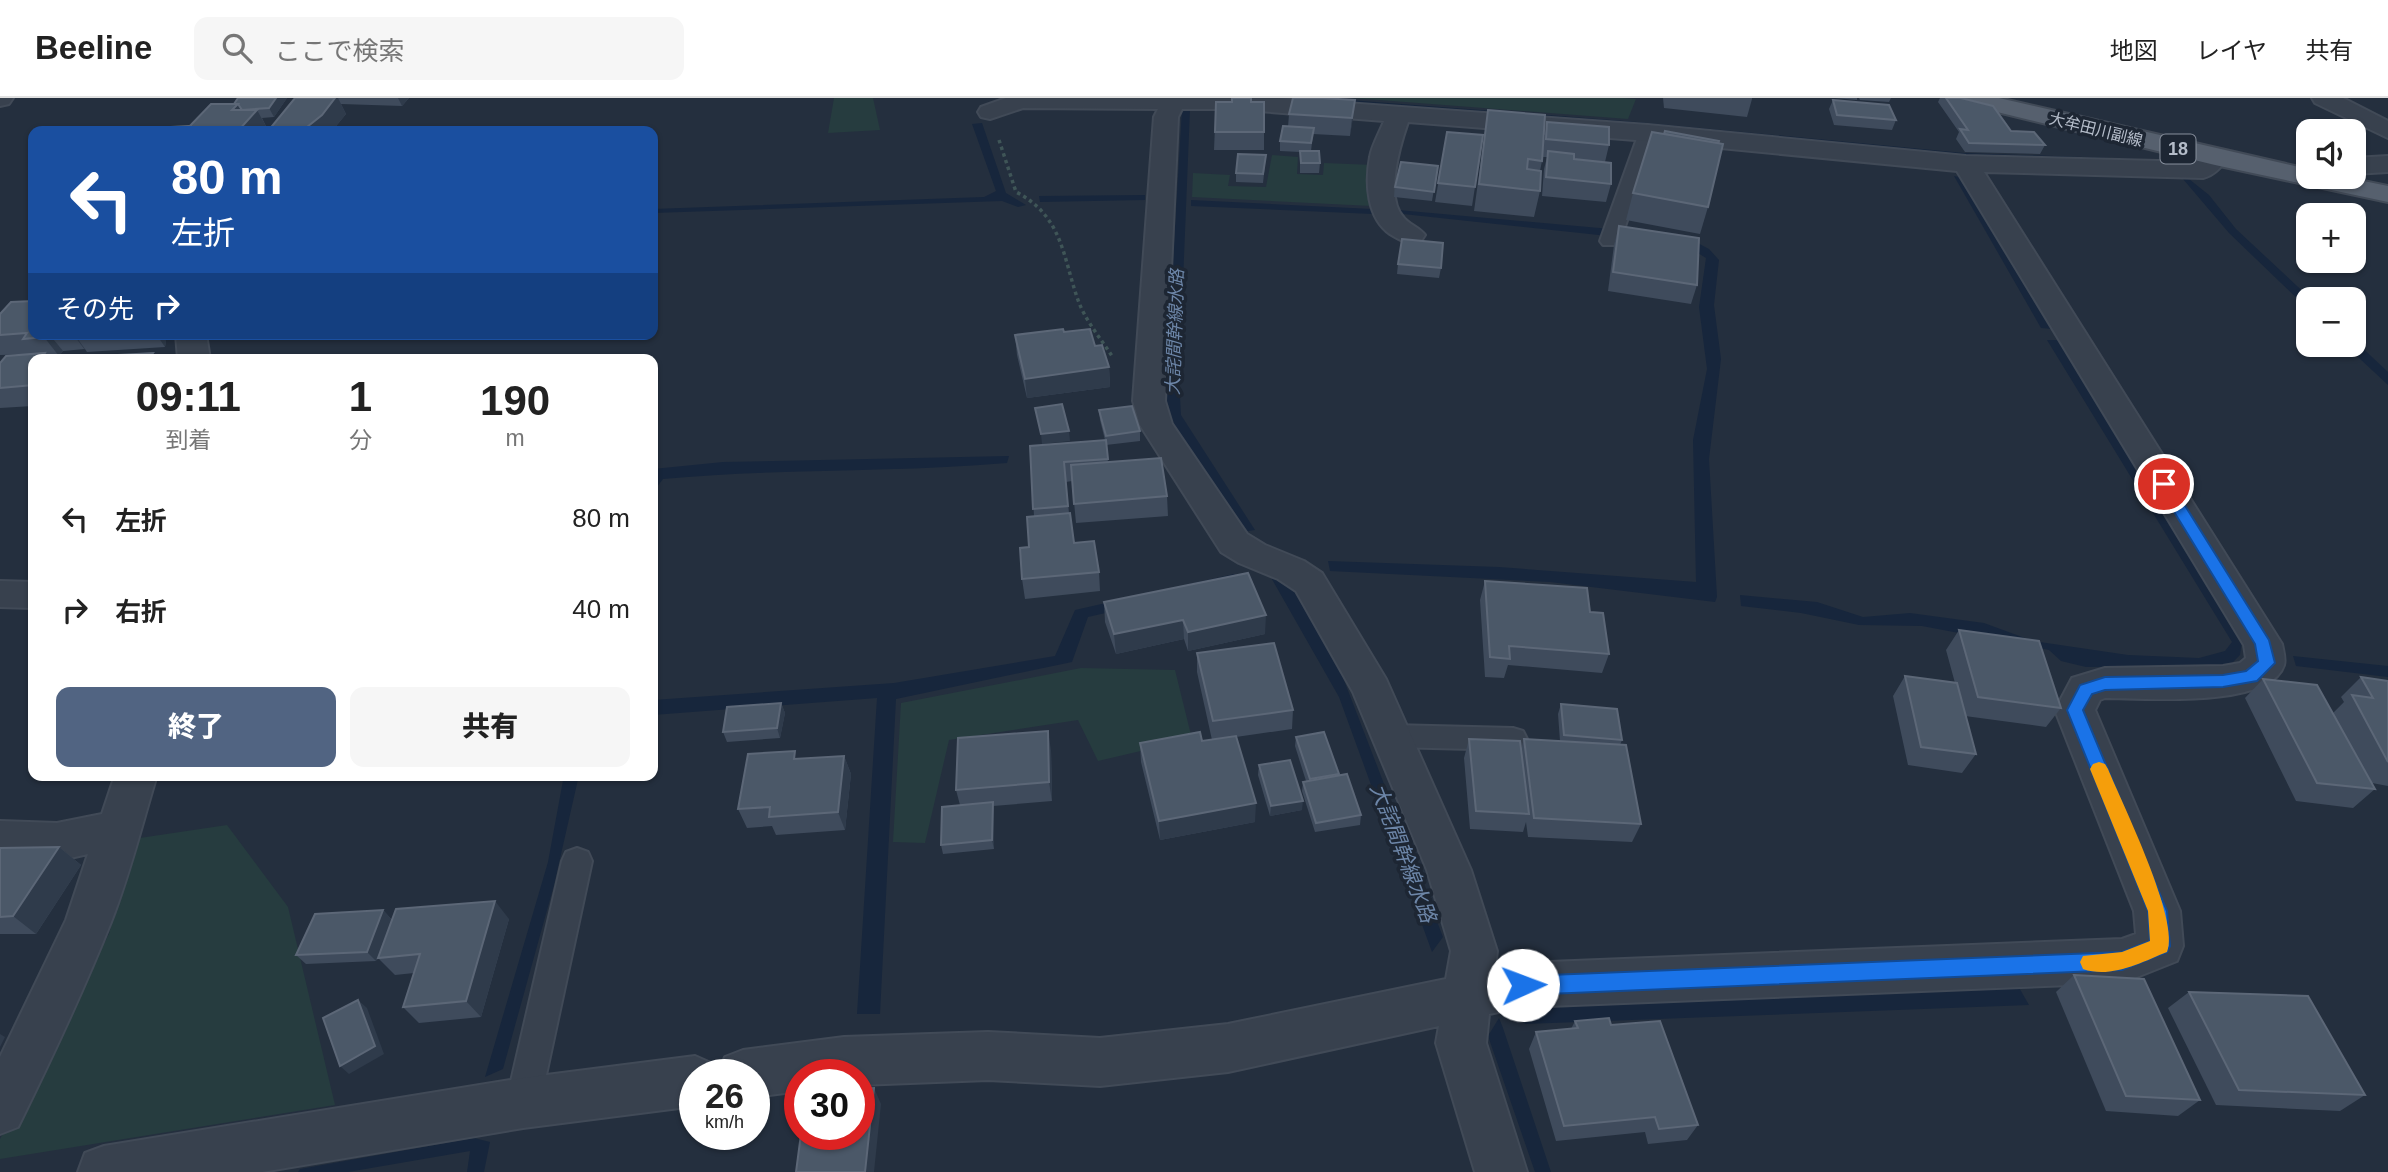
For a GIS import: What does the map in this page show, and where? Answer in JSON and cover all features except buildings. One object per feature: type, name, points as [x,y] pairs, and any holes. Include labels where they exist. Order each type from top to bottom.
[{"type":"main road","name":"大牟田川副線","points":[[1969,98],[2215,157],[2388,194]]},
{"type":"street","points":[[2325,98],[2388,131]]},
{"type":"street","points":[[990,112],[1019,99],[1233,102],[1648,133],[1863,156],[1966,163],[2203,170],[2215,157]]},
{"type":"street","points":[[1178,100],[1166,117],[1149,401],[1156,425],[1234,543],[1243,551],[1295,570],[1309,582],[1372,690],[1449,870],[1474,951],[1461,1043],[1502,1172]]},
{"type":"street","points":[[1399,114],[1384,157],[1383,203],[1391,222],[1411,235]]},
{"type":"street","points":[[770,1071],[844,1061],[988,1056],[1100,1062],[1215,1050],[1523,985],[2122,961],[2160,946],[2157,911],[2075,710],[2086,689],[2105,683],[2223,681],[2251,676],[2266,663],[2263,644],[1966,163]]},
{"type":"street","points":[[2366,165],[2388,164]]},
{"type":"street","points":[[2279,171],[2296,170]]},
{"type":"street","points":[[0,594],[28,595]]},
{"type":"street","points":[[0,1109],[43,1024],[89,920],[134,781]]},
{"type":"street","points":[[0,840],[57,842],[121,828]]},
{"type":"street","points":[[104,1172],[523,1103],[679,1083]]},
{"type":"lane","points":[[1613,232],[1648,133]]},
{"type":"lane","points":[[1392,736],[1513,739]]},
{"type":"lane","points":[[523,1103],[577,861]]},
{"type":"path","points":[[990,112],[1016,192],[1028,198],[1060,234],[1079,303],[1134,391],[1149,401]]},
{"type":"green space","points":[[834,98],[873,98],[880,130],[828,133]]},
{"type":"green space","points":[[1353,98],[1623,98],[1636,99],[1628,119]]},
{"type":"green space","points":[[1272,155],[1298,157],[1297,174],[1323,175],[1324,163],[1374,165],[1372,206],[1192,197],[1193,173],[1230,175],[1228,186],[1266,187]]},
{"type":"green space","points":[[1081,668],[1175,670],[1192,739],[1098,761],[1078,720],[949,740],[925,843],[893,842],[901,703]]},
{"type":"green space","points":[[227,825],[288,907],[335,1105],[0,1159],[0,1139],[109,934],[133,839]]},
{"type":"water","points":[[1262,98],[1323,98],[1637,122],[1964,153],[2169,160],[2173,164],[1942,156]]},
{"type":"water","name":"大詫間幹線水路","points":[[1182,109],[1190,109],[1179,380],[1181,415],[1255,530],[1242,532],[1170,420],[1165,398]]},
{"type":"water","points":[[982,123],[1006,193],[1026,205],[1018,207],[1002,201],[658,213],[658,209],[984,197],[996,191],[972,124]]},
{"type":"water","points":[[1954,176],[1959,177],[2052,329],[2041,328]]},
{"type":"water","points":[[2183,179],[2189,179],[2209,195],[2236,229],[2298,287],[2296,297],[2229,233]]},
{"type":"water","points":[[1145,195],[1145,200],[1040,202],[1039,196]]},
{"type":"water","points":[[1191,200],[1372,209],[1373,214],[1191,206]]},
{"type":"water","points":[[1398,210],[1633,231],[1690,239],[1709,249],[1719,260],[1714,305],[1721,359],[1709,459],[1717,597],[1715,602],[1550,582],[1330,571],[1328,561],[1499,567],[1696,582],[1693,440],[1707,369],[1699,307],[1706,258],[1683,244],[1403,214]]},
{"type":"water","points":[[2047,340],[2059,340],[2242,641],[2240,655],[2231,664],[2197,667],[2086,667],[2061,661],[2049,650],[1922,626],[1859,625],[1801,613],[1741,606],[1740,595],[1817,602],[1863,617],[1910,613],[1984,623],[2033,641],[2128,655],[2199,658],[2225,651],[2232,642]]},
{"type":"water","points":[[2366,351],[2388,372],[2388,385],[2358,357],[2366,357]]},
{"type":"water","points":[[1009,456],[1007,463],[749,473],[663,479],[658,486],[658,468],[723,462]]},
{"type":"water","name":"大詫間幹線水路","points":[[1283,573],[1332,649],[1443,937],[1432,952],[1339,697],[1269,574]]},
{"type":"water","points":[[1234,574],[1242,582],[1088,617],[1072,662],[896,699],[880,1014],[857,1014],[877,698],[658,715],[658,700],[894,683],[1055,656],[1075,610]]},
{"type":"water","points":[[2293,656],[2388,666],[2388,677],[2296,666]]},
{"type":"water","points":[[563,781],[578,781],[554,885],[503,1069],[485,1077],[548,862]]},
{"type":"water","points":[[2017,984],[2029,1005],[1525,1024],[1513,1009]]},
{"type":"water","points":[[1499,1018],[1551,1172],[1535,1172],[1488,1036]]},
{"type":"water","points":[[474,1138],[490,1142],[484,1172],[467,1172],[470,1151],[348,1172],[298,1172],[300,1169]]},
{"type":"slow traffic","points":[[2090,962],[2122,961],[2160,946],[2157,911],[2099,769]]},
{"type":"route","points":[[1523,985],[2122,961],[2160,946],[2157,911],[2075,710],[2086,689],[2105,683],[2223,681],[2251,676],[2266,663],[2263,644],[2164,484]]}]
